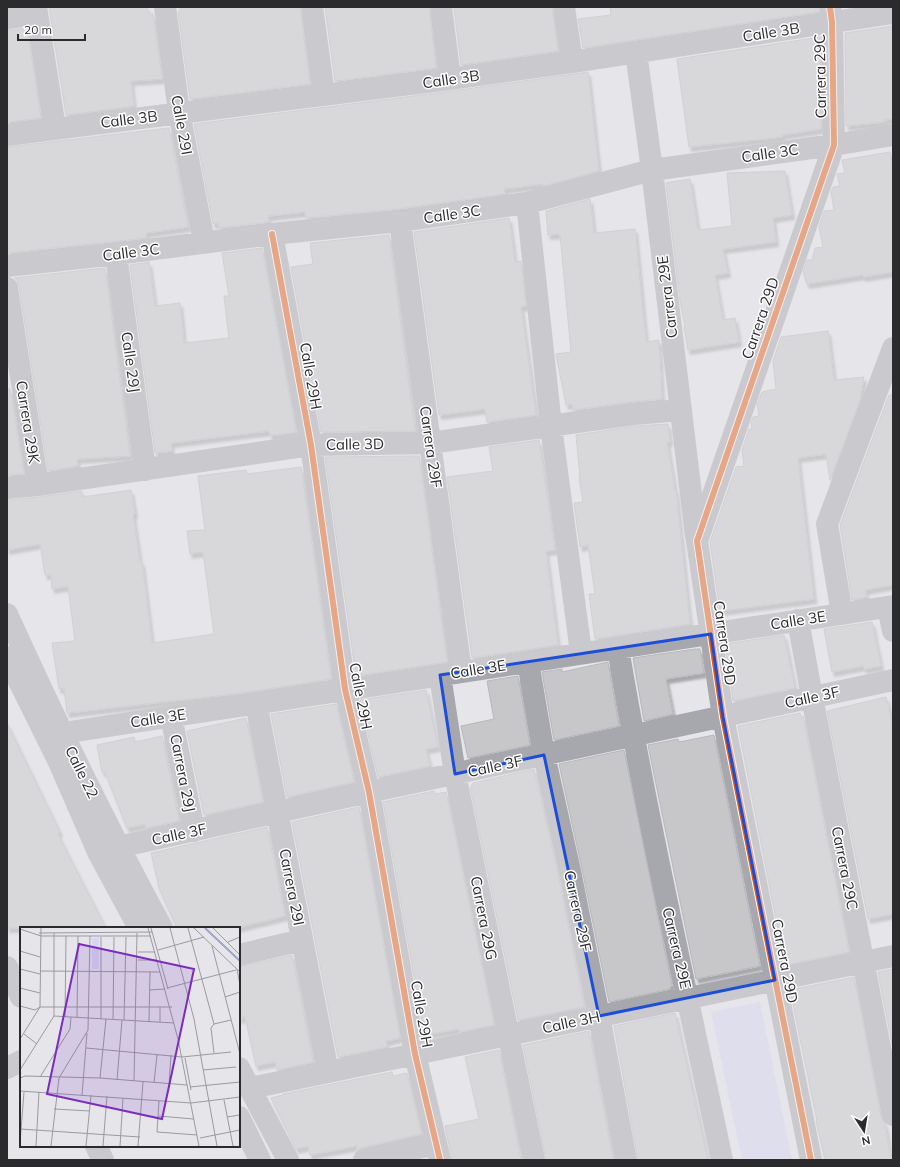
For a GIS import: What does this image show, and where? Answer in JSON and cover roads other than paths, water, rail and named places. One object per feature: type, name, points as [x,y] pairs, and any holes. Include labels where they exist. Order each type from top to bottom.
[{"type":"street","name":"Calle 29I","points":[[165,7],[179,112],[204,242]]},
{"type":"street","points":[[312,7],[324,95]]},
{"type":"street","points":[[441,7],[450,79]]},
{"type":"street","points":[[564,7],[572,62]]},
{"type":"street","points":[[7,18],[36,10],[55,128]]},
{"type":"street","name":"Calle 3B","points":[[7,134],[450,79],[572,62],[636,52],[831,15],[893,13]]},
{"type":"street","name":"Carrera 29C","points":[[831,15],[834,144]]},
{"type":"street","name":"Carrera 29E","points":[[636,52],[652,170],[697,541]]},
{"type":"street","name":"Calle 3C","points":[[7,266],[272,234],[400,221],[527,203],[652,170],[893,135]]},
{"type":"street","name":"Carrera 29D","points":[[811,1160],[723,717],[697,541],[834,144]]},
{"type":"street","points":[[527,203],[551,426],[581,653]]},
{"type":"street","name":"Carrera 29F","points":[[400,221],[430,443],[450,674]]},
{"type":"street","name":"Calle 29H","points":[[272,234],[311,445],[345,689],[369,792],[415,1054],[438,1152]]},
{"type":"street","name":"Calle 29J","points":[[116,254],[145,470]]},
{"type":"street","name":"Carrera 29K","points":[[7,288],[38,486]]},
{"type":"street","points":[[842,614],[827,524],[893,348]]},
{"type":"street","name":"Calle 3D","points":[[7,488],[38,486],[311,445],[430,443],[634,414],[681,410]]},
{"type":"street","points":[[890,606],[893,631]]},
{"type":"street","name":"Calle 3E","points":[[63,733],[890,606]]},
{"type":"street","name":"Calle 22","points":[[7,614],[63,733],[139,927]]},
{"type":"street","name":"Carrera 29C","points":[[798,620],[893,1115]]},
{"type":"street","name":"Carrera 29E","points":[[618,648],[633,736],[656,852],[722,1160]]},
{"type":"street","name":"Calle 22","points":[[7,657],[59,762],[108,851],[161,927]]},
{"type":"street","name":"Carrera 29F","points":[[528,662],[544,755],[570,871],[626,1160]]},
{"type":"street","name":"Carrera 29G","points":[[450,674],[455,774],[507,1035],[534,1160]]},
{"type":"street","name":"Calle 3F","points":[[108,851],[369,792],[893,680]]},
{"type":"street","name":"Carrera 29I","points":[[256,703],[328,1072]]},
{"type":"street","name":"Carrera 29J","points":[[171,716],[194,831]]},
{"type":"street","points":[[240,955],[302,940]]},
{"type":"street","name":"Calle 3H","points":[[250,1088],[893,956]]},
{"type":"street","points":[[7,967],[20,995]]},
{"type":"street","points":[[7,1068],[20,1062]]},
{"type":"street","points":[[240,1070],[288,1160]]},
{"type":"street","points":[[240,1119],[260,1160]]},
{"type":"street","points":[[96,1147],[103,1160]]},
{"type":"street","points":[[364,1160],[438,1152]]}]
